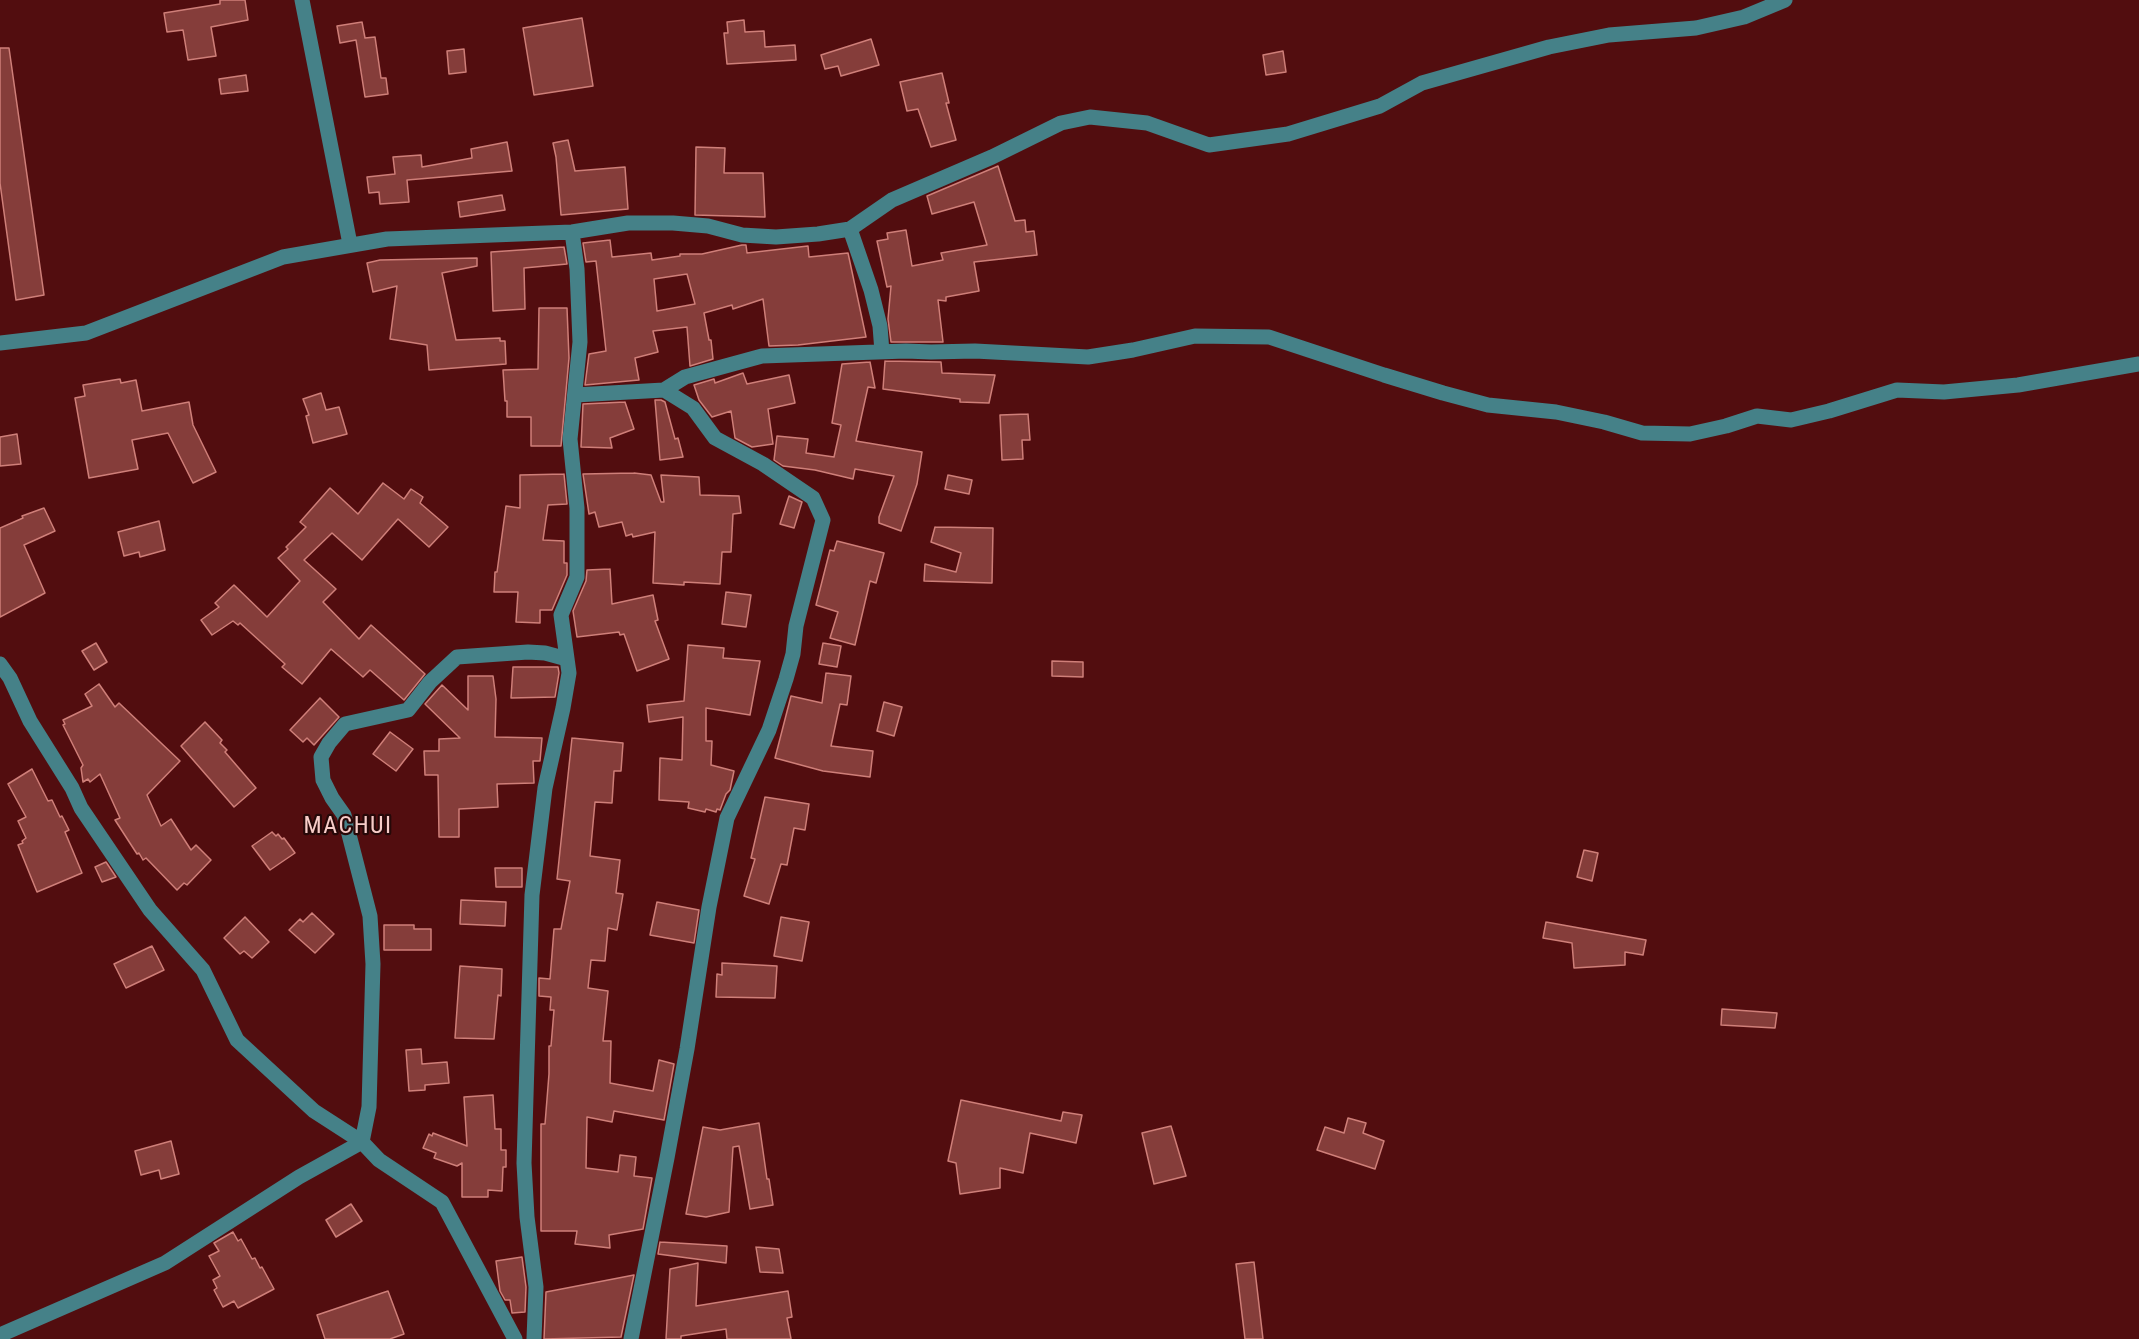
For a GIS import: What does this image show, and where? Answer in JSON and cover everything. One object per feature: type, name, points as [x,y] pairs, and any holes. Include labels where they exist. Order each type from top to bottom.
[{"type":"street","points":[[302,0],[350,244]]},
{"type":"street","points":[[0,343],[86,333],[283,257],[387,239],[572,232],[628,223],[708,226],[742,235],[776,237],[850,229],[892,200],[992,157],[1061,123],[1090,117],[1147,123],[1209,146],[1288,134],[1380,106],[1422,83],[1549,47],[1609,35],[1696,28],[1744,17],[1785,0]]},
{"type":"street","points":[[850,229],[872,290],[880,326],[882,352]]},
{"type":"street","points":[[534,1339],[536,1287],[526,1217],[524,1163],[532,895],[545,788],[569,673],[561,615],[578,577],[577,508],[570,439],[580,342],[577,269],[572,232]]},
{"type":"street","points":[[575,396],[664,390],[685,377],[762,356],[975,351],[1088,357],[1134,350],[1195,336],[1269,337],[1413,384],[1488,405],[1556,412],[1642,433],[1690,434],[1756,416],[1791,420],[1898,390],[1944,392],[2018,385],[2139,364]]},
{"type":"street","points":[[631,1339],[669,1147],[709,907],[727,818],[769,730],[786,679],[793,654],[796,626],[823,520],[813,498],[763,464],[715,438],[693,408],[664,390]]},
{"type":"street","points":[[0,1335],[165,1263],[290,1182],[362,1142],[369,1107],[373,964],[370,916],[344,815],[323,780],[321,757],[345,724],[408,710],[430,682],[457,657],[528,652],[545,653],[567,659]]},
{"type":"street","points":[[0,664],[10,678],[30,721],[72,788],[81,808],[150,910],[203,970],[237,1040],[314,1111],[362,1142],[379,1160],[442,1202],[515,1339]]},
{"type":"building","points":[[220,0],[245,0],[248,20],[211,27],[216,56],[188,60],[183,30],[167,32],[164,13],[220,4]]},
{"type":"building","points":[[582,18],[593,86],[534,95],[523,28]]},
{"type":"building","points":[[744,20],[745,32],[764,31],[765,47],[795,45],[796,60],[727,64],[724,33],[728,33],[727,22]]},
{"type":"building","points":[[362,22],[365,38],[375,37],[381,78],[386,78],[388,94],[365,97],[356,40],[340,43],[337,26]]},
{"type":"building","points":[[871,39],[879,65],[841,76],[838,66],[825,69],[821,55]]},
{"type":"building","points":[[0,48],[9,48],[44,295],[16,300],[0,183]]},
{"type":"building","points":[[464,49],[466,72],[449,74],[447,51]]},
{"type":"building","points":[[1283,51],[1286,72],[1266,75],[1263,55]]},
{"type":"building","points":[[942,73],[949,103],[946,103],[956,140],[931,147],[918,109],[907,111],[900,82]]},
{"type":"building","points":[[246,75],[248,91],[221,94],[219,79]]},
{"type":"building","points":[[568,140],[575,171],[625,167],[628,209],[561,215],[553,143]]},
{"type":"building","points":[[507,142],[512,171],[407,180],[409,202],[380,204],[379,192],[369,193],[367,177],[395,174],[393,157],[421,155],[422,167],[472,158],[471,149]]},
{"type":"building","points":[[696,147],[725,148],[724,173],[763,173],[765,217],[695,215]]},
{"type":"building","points":[[998,166],[1015,221],[1025,220],[1026,232],[1034,231],[1037,255],[974,262],[979,291],[946,297],[946,301],[938,300],[943,342],[891,342],[888,319],[891,286],[887,287],[877,241],[888,239],[887,233],[906,230],[912,266],[943,260],[941,253],[987,245],[974,202],[932,214],[927,196]]},
{"type":"building","points":[[502,195],[505,210],[460,217],[458,202]]},
{"type":"building","points":[[610,240],[612,257],[651,253],[652,260],[680,256],[680,254],[702,254],[742,245],[746,245],[747,253],[808,246],[809,257],[848,253],[866,337],[769,346],[763,299],[733,309],[732,305],[704,313],[713,359],[690,366],[687,327],[653,331],[658,352],[635,358],[639,380],[585,385],[589,354],[606,351],[596,261],[586,262],[583,243]],"holes":[[[687,274],[695,304],[657,311],[654,279]]]},
{"type":"building","points":[[564,247],[567,264],[524,268],[525,309],[493,311],[491,252]]},
{"type":"building","points":[[477,258],[477,266],[442,273],[456,340],[500,338],[500,341],[505,341],[506,364],[429,370],[427,345],[390,339],[397,286],[373,292],[367,263],[380,260]]},
{"type":"building","points":[[539,308],[567,308],[569,358],[561,446],[531,446],[531,417],[507,417],[503,370],[538,369]]},
{"type":"building","points":[[885,361],[941,362],[942,373],[995,375],[989,403],[960,402],[960,399],[883,389]]},
{"type":"building","points":[[870,362],[875,388],[868,387],[856,441],[922,452],[917,484],[901,531],[879,523],[879,517],[894,476],[855,469],[853,479],[815,470],[783,466],[774,460],[777,436],[808,439],[806,453],[834,457],[841,425],[832,423],[842,364]]},
{"type":"building","points":[[743,373],[747,384],[789,375],[795,403],[768,409],[773,444],[752,447],[735,438],[731,411],[712,417],[699,400],[694,385],[714,379],[715,383]]},
{"type":"building","points":[[120,379],[121,383],[136,380],[142,411],[189,402],[193,425],[216,472],[193,483],[168,433],[132,440],[138,469],[89,478],[75,398],[85,396],[83,385]]},
{"type":"building","points":[[321,393],[326,410],[339,407],[347,434],[313,443],[306,416],[309,415],[303,399]]},
{"type":"building","points":[[655,400],[665,402],[675,439],[678,438],[683,457],[660,460]]},
{"type":"building","points":[[625,402],[634,429],[610,438],[612,448],[581,447],[583,404]]},
{"type":"building","points":[[1028,414],[1030,440],[1022,440],[1023,459],[1002,460],[1000,415]]},
{"type":"building","points":[[17,434],[21,464],[0,466],[0,437]]},
{"type":"building","points":[[564,474],[567,504],[548,505],[543,540],[564,541],[564,563],[567,563],[567,575],[552,610],[540,610],[540,623],[516,622],[518,592],[494,592],[506,506],[520,508],[520,475]]},
{"type":"building","points":[[583,474],[651,475],[661,502],[664,502],[661,475],[699,477],[700,495],[739,496],[741,513],[733,514],[731,552],[722,552],[720,584],[653,583],[655,532],[633,537],[632,534],[626,536],[622,522],[599,527],[595,512],[589,514]]},
{"type":"building","points":[[948,475],[972,480],[969,494],[945,489]]},
{"type":"building","points":[[383,483],[404,499],[411,489],[423,497],[420,503],[448,527],[429,547],[398,519],[362,560],[332,533],[304,560],[336,589],[323,602],[359,639],[371,625],[425,674],[404,700],[370,670],[363,677],[331,649],[302,684],[282,667],[285,664],[240,623],[238,625],[233,621],[212,635],[201,620],[219,607],[215,603],[234,585],[267,617],[300,581],[278,558],[306,527],[300,522],[330,488],[358,514]]},
{"type":"building","points":[[789,496],[802,502],[794,528],[780,524]]},
{"type":"building","points":[[44,508],[55,531],[24,545],[45,593],[0,617],[0,528],[23,518],[22,516]]},
{"type":"building","points":[[159,521],[165,550],[140,557],[139,552],[124,556],[118,532]]},
{"type":"building","points":[[935,527],[993,528],[992,583],[924,581],[925,564],[956,572],[961,553],[931,542]]},
{"type":"building","points":[[837,541],[884,553],[876,583],[870,581],[855,645],[830,638],[838,612],[816,605],[830,550],[834,551]]},
{"type":"building","points":[[610,569],[612,604],[653,595],[658,620],[655,621],[669,659],[637,671],[624,634],[620,635],[619,632],[577,637],[573,611],[586,581],[587,570]]},
{"type":"building","points":[[726,592],[751,595],[746,627],[722,624]]},
{"type":"building","points":[[96,643],[107,662],[94,670],[82,651]]},
{"type":"building","points":[[823,643],[841,646],[837,667],[819,664]]},
{"type":"building","points":[[688,645],[724,648],[723,658],[760,661],[750,715],[706,708],[706,741],[712,741],[711,765],[734,771],[730,790],[720,810],[717,809],[716,812],[688,808],[689,802],[659,800],[660,758],[682,760],[683,717],[649,722],[647,705],[684,701]]},
{"type":"building","points":[[1052,661],[1083,662],[1083,677],[1052,676]]},
{"type":"building","points":[[513,667],[558,667],[555,697],[511,698]]},
{"type":"building","points":[[826,673],[851,676],[847,705],[840,704],[831,746],[873,751],[870,777],[823,771],[775,758],[791,696],[822,703]]},
{"type":"building","points":[[468,676],[493,676],[496,699],[495,737],[542,738],[540,761],[533,761],[534,783],[497,784],[498,807],[459,809],[459,837],[439,837],[438,775],[425,775],[424,751],[439,751],[439,739],[460,738],[425,704],[442,685],[468,710]]},
{"type":"building","points":[[99,684],[115,707],[119,703],[180,761],[147,795],[161,826],[171,819],[191,850],[196,845],[211,860],[187,885],[184,883],[177,890],[146,858],[143,860],[139,853],[137,854],[115,820],[120,818],[100,774],[90,782],[88,779],[83,782],[81,768],[83,765],[63,725],[65,724],[63,720],[92,706],[85,694]]},
{"type":"building","points":[[320,698],[339,717],[314,745],[307,738],[303,742],[290,730]]},
{"type":"building","points":[[884,702],[902,707],[894,736],[877,731]]},
{"type":"building","points":[[205,722],[222,740],[220,743],[227,750],[225,752],[256,788],[234,807],[181,746]]},
{"type":"building","points":[[390,732],[413,749],[396,771],[373,754]]},
{"type":"building","points":[[572,738],[623,743],[621,771],[614,771],[612,803],[595,802],[590,856],[620,860],[616,893],[623,894],[617,930],[608,928],[605,961],[591,960],[588,988],[608,991],[603,1041],[611,1041],[610,1083],[653,1091],[659,1060],[674,1064],[664,1120],[614,1111],[612,1122],[587,1117],[586,1168],[618,1172],[620,1155],[636,1157],[634,1176],[652,1178],[643,1229],[609,1235],[610,1248],[575,1244],[577,1231],[541,1231],[541,1124],[545,1124],[549,1046],[551,1046],[554,1010],[550,1010],[551,997],[539,996],[539,978],[550,979],[554,929],[561,929],[570,881],[557,879]]},
{"type":"building","points":[[32,769],[48,801],[52,800],[69,830],[65,832],[82,873],[37,892],[18,845],[26,838],[18,821],[26,817],[8,784]]},
{"type":"building","points":[[765,797],[809,804],[805,830],[794,828],[787,865],[781,864],[769,904],[744,896],[755,859],[751,858]]},
{"type":"building","points":[[272,832],[284,838],[295,853],[270,870],[252,846]]},
{"type":"building","points":[[1584,850],[1598,853],[1592,881],[1577,877]]},
{"type":"building","points":[[106,862],[116,877],[102,882],[95,867]]},
{"type":"building","points":[[495,868],[522,868],[522,887],[496,887]]},
{"type":"building","points":[[461,900],[506,902],[505,926],[460,924]]},
{"type":"building","points":[[657,902],[699,910],[694,943],[650,935]]},
{"type":"building","points":[[312,913],[334,934],[315,953],[289,930],[300,919],[303,922]]},
{"type":"building","points":[[245,917],[269,942],[252,958],[244,951],[240,954],[224,938]]},
{"type":"building","points":[[781,917],[809,922],[802,961],[774,956]]},
{"type":"building","points":[[1546,922],[1646,940],[1643,955],[1625,952],[1625,965],[1574,968],[1572,943],[1543,938]]},
{"type":"building","points":[[384,925],[414,925],[414,929],[431,929],[431,950],[384,950]]},
{"type":"building","points":[[152,946],[164,970],[126,988],[114,964]]},
{"type":"building","points":[[722,963],[777,966],[775,998],[716,997],[717,974],[722,975]]},
{"type":"building","points":[[460,966],[502,969],[501,996],[498,995],[494,1039],[455,1038]]},
{"type":"building","points":[[1722,1009],[1777,1013],[1775,1028],[1721,1025]]},
{"type":"building","points":[[421,1049],[422,1064],[447,1062],[449,1083],[425,1085],[425,1090],[409,1091],[406,1050]]},
{"type":"building","points":[[493,1095],[495,1129],[501,1129],[501,1150],[506,1150],[502,1191],[488,1190],[488,1197],[462,1197],[462,1163],[457,1166],[434,1158],[436,1153],[423,1148],[429,1134],[432,1136],[433,1133],[467,1146],[464,1097]]},
{"type":"building","points":[[961,1100],[1061,1121],[1063,1112],[1082,1115],[1076,1143],[1030,1133],[1023,1173],[1000,1168],[1000,1188],[960,1194],[956,1163],[948,1161]]},
{"type":"building","points":[[1348,1118],[1366,1123],[1363,1133],[1384,1141],[1375,1169],[1317,1150],[1325,1127],[1344,1133]]},
{"type":"building","points":[[759,1123],[773,1205],[750,1209],[739,1146],[733,1147],[729,1212],[706,1217],[686,1214],[703,1127],[720,1130]]},
{"type":"building","points":[[1171,1126],[1186,1176],[1154,1184],[1142,1133]]},
{"type":"building","points":[[171,1141],[179,1174],[161,1179],[159,1170],[141,1175],[135,1151]]},
{"type":"building","points":[[351,1204],[362,1221],[336,1237],[326,1220]]},
{"type":"building","points":[[233,1232],[238,1241],[241,1239],[252,1259],[255,1258],[260,1268],[262,1267],[274,1289],[238,1308],[234,1301],[223,1307],[214,1290],[217,1288],[213,1280],[220,1276],[209,1256],[219,1251],[214,1243]]},
{"type":"building","points":[[660,1242],[727,1246],[726,1263],[658,1254]]},
{"type":"building","points":[[756,1247],[779,1249],[783,1273],[760,1272]]},
{"type":"building","points":[[522,1257],[526,1287],[525,1312],[512,1313],[510,1300],[505,1300],[500,1291],[496,1261]]},
{"type":"building","points":[[1254,1262],[1263,1339],[1245,1339],[1236,1264]]},
{"type":"building","points":[[698,1263],[696,1306],[788,1291],[792,1317],[787,1318],[791,1339],[727,1339],[726,1329],[681,1336],[681,1339],[666,1339],[670,1269]]},
{"type":"building","points":[[634,1275],[621,1337],[544,1339],[546,1292]]},
{"type":"building","points":[[388,1291],[404,1334],[390,1339],[325,1339],[317,1315]]},
{"type":"district","name":"MACHUI","points":[[348,827]]}]
